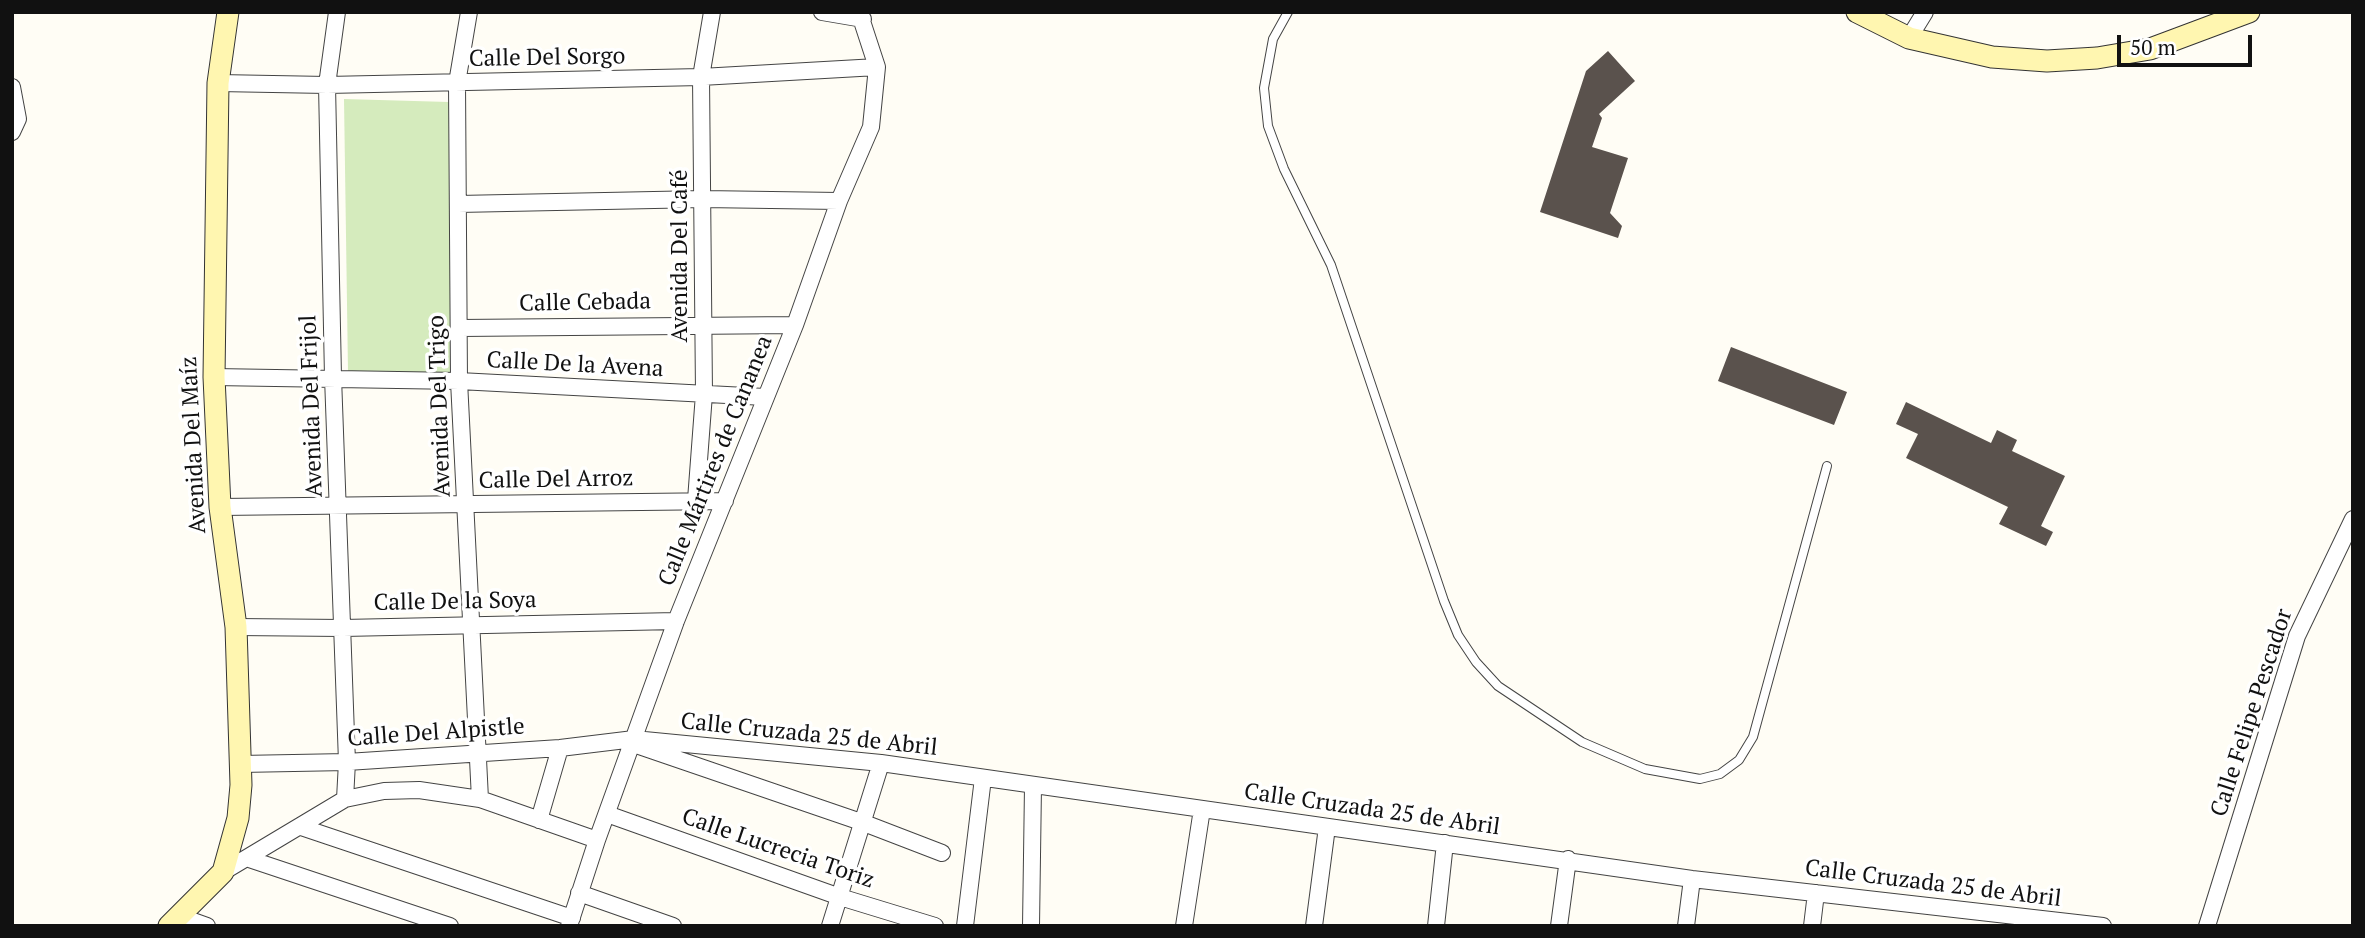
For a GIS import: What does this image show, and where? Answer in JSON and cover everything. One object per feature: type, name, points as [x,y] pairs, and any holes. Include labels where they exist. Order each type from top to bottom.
[{"type":"street","name":"Avenida Del Maíz","points":[[223,872],[238,818],[240,764],[236,626],[220,507],[214,377],[218,83],[228,12]]},
{"type":"street","name":"Avenida Del Frijol","points":[[337,12],[327,85],[333,377],[347,762],[345,799]]},
{"type":"street","name":"Avenida Del Trigo","points":[[469,12],[457,83],[459,381],[480,799]]},
{"type":"street","name":"Avenida Del Café","points":[[696,500],[704,394],[701,77],[712,12]]},
{"type":"street","points":[[822,12],[861,16]]},
{"type":"street","points":[[1857,12],[1909,38],[1992,57],[2047,61],[2097,58],[2150,49],[2249,12]]},
{"type":"street","points":[[1909,38],[1925,12]]},
{"type":"street","name":"Calle Mártires de Cananea","points":[[571,922],[597,840],[676,621],[795,325],[839,201],[871,127],[877,67],[861,16]]},
{"type":"street","name":"Calle Del Sorgo","points":[[218,83],[457,83],[701,77],[877,67]]},
{"type":"street","points":[[12,87],[18,109],[14,130]]},
{"type":"street","points":[[458,204],[703,199],[839,201]]},
{"type":"street","name":"Calle Cebada","points":[[460,328],[795,325]]},
{"type":"street","name":"Calle De la Avena","points":[[214,377],[459,381],[765,397]]},
{"type":"street","name":"Calle Del Arroz","points":[[220,507],[725,501]]},
{"type":"street","name":"Calle Felipe Pescador","points":[[2207,926],[2297,636],[2353,519]]},
{"type":"street","name":"Calle De la Soya","points":[[236,626],[343,628],[676,621]]},
{"type":"street","points":[[634,742],[942,853]]},
{"type":"street","name":"Calle Del Alpistle","points":[[240,764],[347,762],[634,742]]},
{"type":"street","name":"Calle Cruzada 25 de Abril","points":[[634,742],[881,763],[1568,859],[1692,879],[2103,926]]},
{"type":"street","points":[[539,820],[560,748]]},
{"type":"street","points":[[830,926],[881,763]]},
{"type":"street","points":[[965,926],[983,778]]},
{"type":"street","points":[[1031,926],[1033,786]]},
{"type":"street","points":[[174,921],[223,872],[249,859],[345,799],[384,790],[419,790],[480,799],[597,840]]},
{"type":"street","points":[[1184,926],[1202,809]]},
{"type":"street","name":"Calle Lucrecia Toriz","points":[[607,814],[840,897],[935,926]]},
{"type":"street","points":[[301,827],[571,922]]},
{"type":"street","points":[[1314,926],[1327,827]]},
{"type":"street","points":[[1436,926],[1445,843]]},
{"type":"street","points":[[249,859],[450,926]]},
{"type":"street","points":[[1559,926],[1568,859]]},
{"type":"street","points":[[1686,926],[1692,879]]},
{"type":"street","points":[[579,893],[673,926]]},
{"type":"street","points":[[1812,926],[1816,893]]},
{"type":"street","points":[[1939,926],[1941,909]]},
{"type":"street","points":[[174,921],[207,926]]},
{"type":"lane","points":[[1288,12],[1273,39],[1265,88],[1268,126],[1284,169],[1331,265],[1444,601],[1458,635],[1476,662],[1498,686],[1582,742],[1645,769],[1700,779],[1720,774],[1739,760],[1753,737],[1827,466]]},
{"type":"green space","points":[[344,99],[449,102],[451,372],[348,372]]},
{"type":"building","points":[[1608,51],[1635,81],[1599,114],[1602,118],[1592,147],[1628,158],[1610,213],[1622,226],[1618,238],[1540,212],[1586,71]]},
{"type":"building","points":[[1731,347],[1847,392],[1834,425],[1718,381]]},
{"type":"building","points":[[1906,402],[1991,443],[1997,430],[2017,440],[2012,451],[2065,476],[2041,526],[2053,532],[2046,546],[1999,524],[2008,507],[1906,458],[1918,434],[1896,424]]}]
